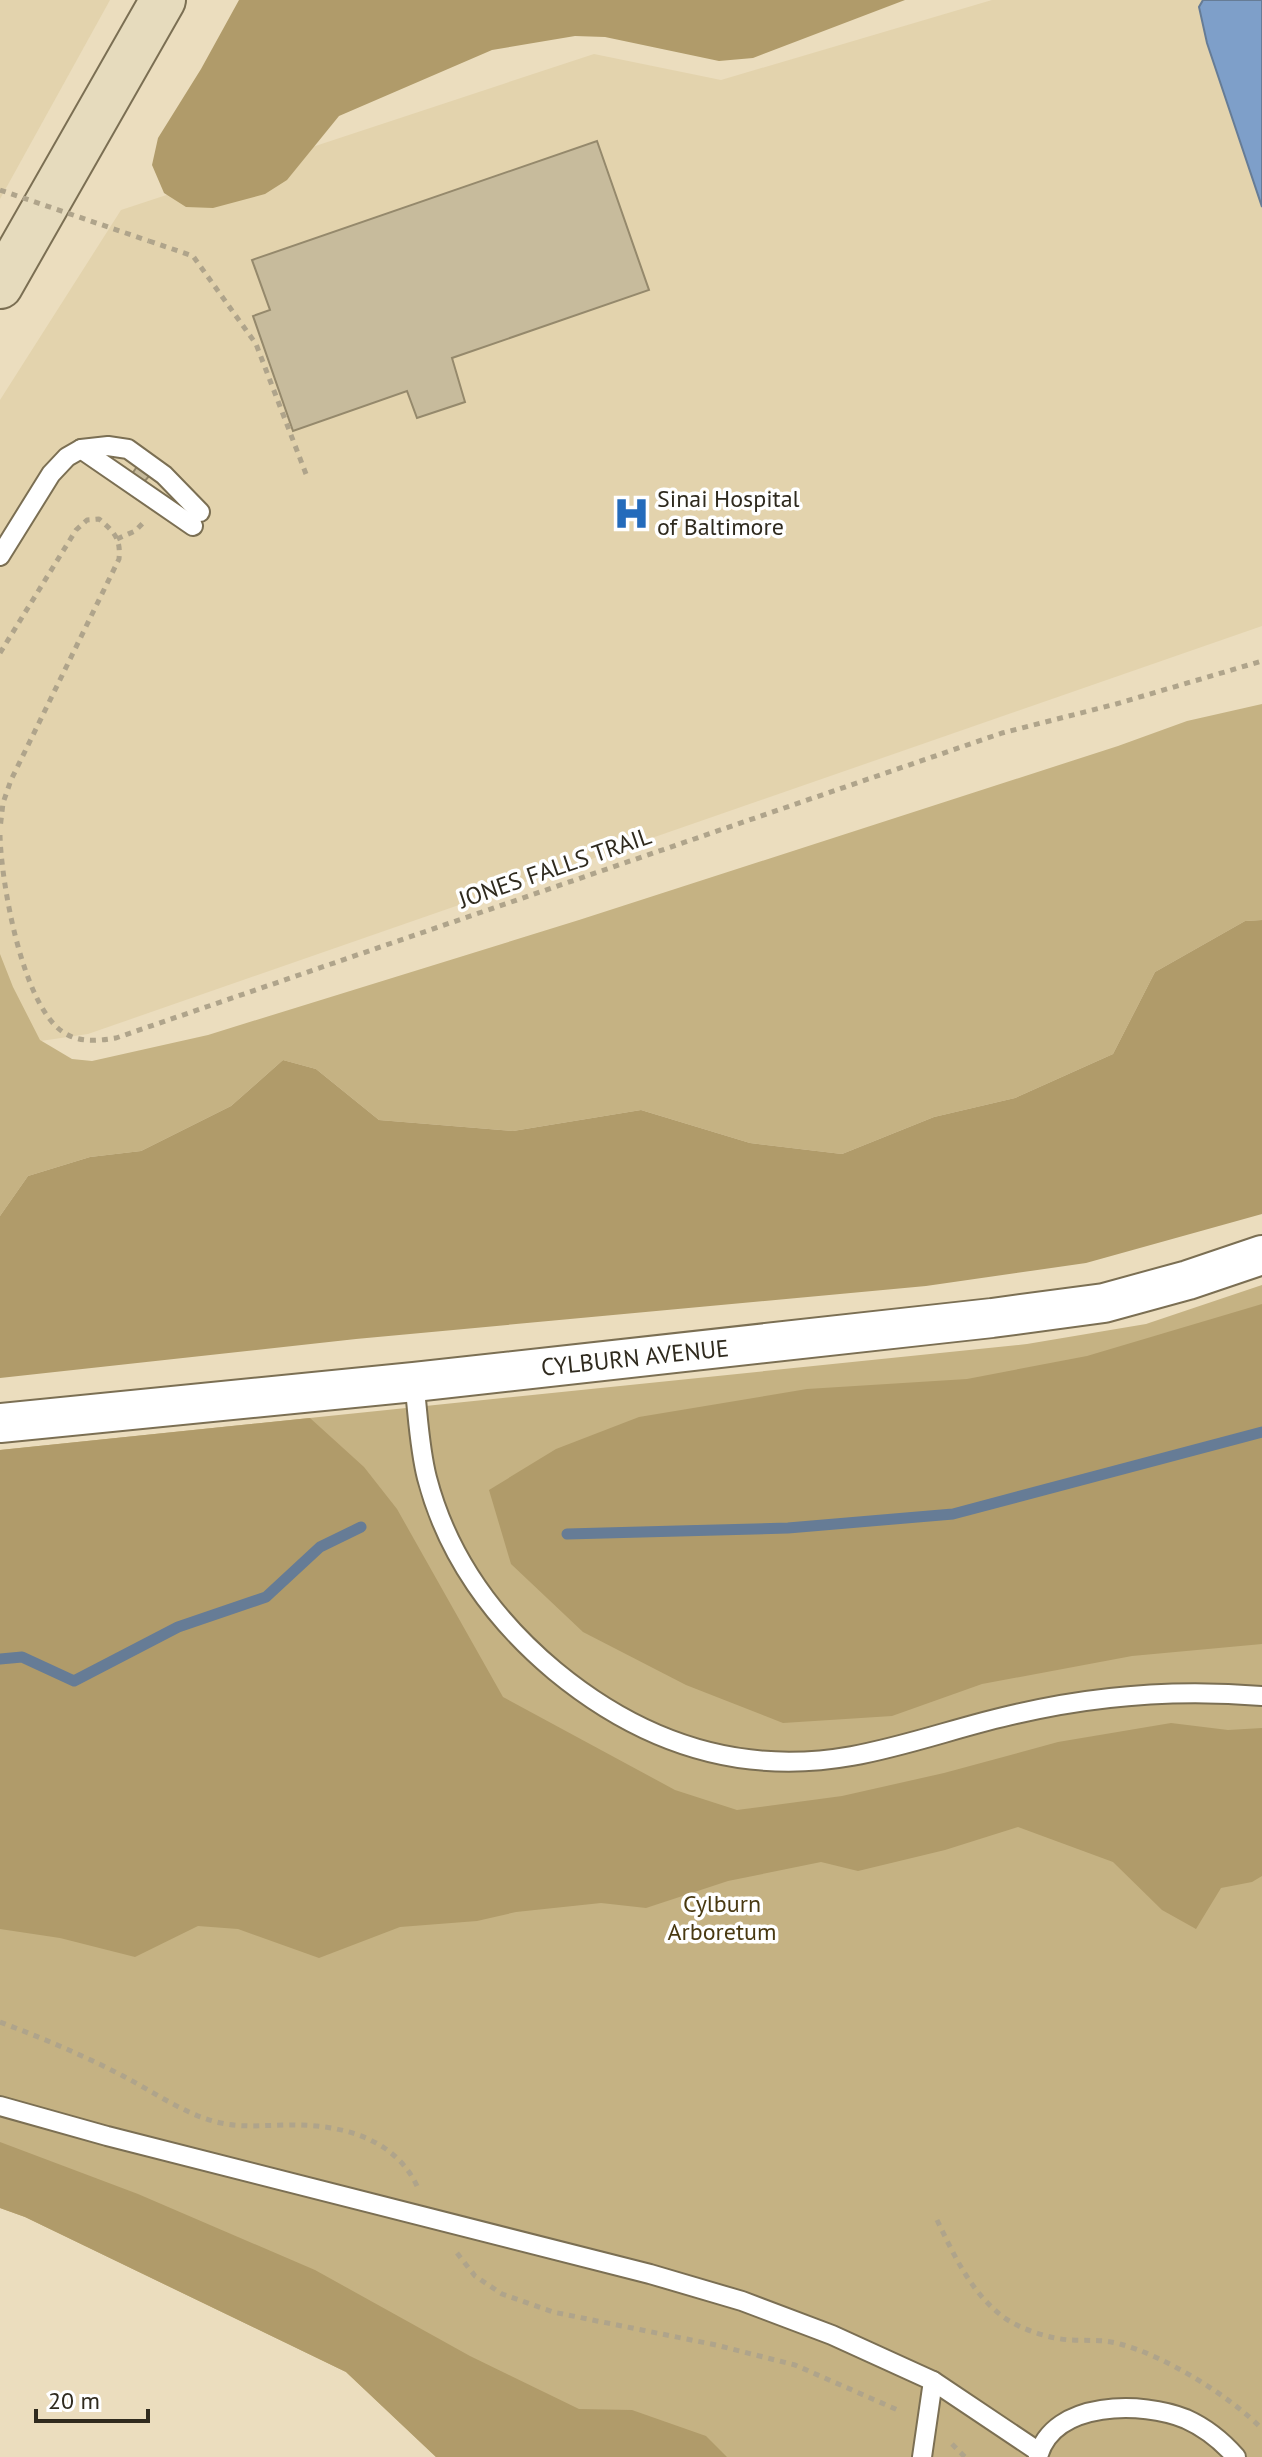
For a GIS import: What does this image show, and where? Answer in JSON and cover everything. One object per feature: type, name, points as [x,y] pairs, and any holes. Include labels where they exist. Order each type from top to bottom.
[{"type":"main road","points":[[0,286],[163,0]]},
{"type":"street","name":"CYLBURN AVENUE","points":[[0,1423],[414,1382],[992,1318],[1104,1303],[1262,1255]]},
{"type":"lane","points":[[0,556],[51,474],[67,457],[81,449],[108,446],[128,449],[164,475],[196,519],[81,449]]},
{"type":"lane","points":[[414,1382],[426,1475],[440,1520],[464,1567],[497,1615],[535,1654],[576,1688],[666,1740],[712,1754],[749,1760],[803,1761],[852,1756],[1016,1714],[1083,1701],[1169,1691],[1262,1696]]},
{"type":"lane","points":[[0,2106],[650,2274],[742,2301],[832,2335],[933,2381],[1038,2454],[1050,2436],[1066,2422],[1105,2409],[1132,2407],[1162,2411],[1186,2419],[1209,2432],[1236,2457]]},
{"type":"lane","points":[[922,2457],[933,2381]]},
{"type":"path","points":[[0,190],[193,256],[256,344],[306,474]]},
{"type":"path","points":[[0,653],[76,530],[87,520],[99,519],[117,539],[135,531],[145,521]]},
{"type":"path","name":"JONES FALLS TRAIL","points":[[117,539],[121,545],[119,559],[11,780],[3,803],[0,832],[6,899],[33,988],[51,1022],[79,1040],[116,1038],[1002,733],[1116,704],[1262,661]]},
{"type":"path","points":[[937,2220],[960,2267],[983,2300],[1005,2319],[1038,2333],[1068,2340],[1122,2344],[1229,2399],[1262,2429]]},
{"type":"shaded area","points":[[0,0],[110,0],[0,199]]},
{"type":"shaded area","points":[[239,0],[905,0],[753,58],[719,61],[605,37],[575,36],[492,50],[339,116],[287,180],[265,194],[213,208],[186,207],[164,193],[152,165],[158,138]]},
{"type":"shaded area","name":"Sinai Hospital of Baltimore","points":[[992,0],[1262,0],[1262,626],[88,1034],[0,1047],[0,400],[121,210],[594,54],[721,80]]},
{"type":"shaded area","points":[[1262,920],[1262,1214],[1086,1263],[926,1286],[356,1339],[0,1378],[0,1216],[28,1176],[90,1157],[141,1151],[231,1106],[283,1060],[316,1069],[379,1120],[513,1131],[641,1110],[750,1143],[842,1154],[934,1117],[1015,1098],[1113,1054],[1155,972],[1245,921]]},
{"type":"shaded area","points":[[1262,1304],[1262,1644],[1132,1656],[982,1684],[892,1716],[783,1723],[686,1685],[583,1632],[511,1564],[489,1490],[556,1449],[639,1417],[807,1389],[967,1379],[1087,1356]]},
{"type":"shaded area","points":[[310,1418],[364,1467],[397,1509],[503,1697],[675,1790],[737,1810],[842,1796],[944,1773],[1058,1742],[1171,1723],[1228,1730],[1262,1728],[1262,1876],[1252,1882],[1221,1888],[1196,1929],[1162,1910],[1113,1862],[1018,1827],[945,1850],[858,1871],[821,1862],[728,1881],[646,1908],[601,1903],[516,1912],[477,1921],[400,1927],[319,1958],[238,1929],[198,1926],[135,1957],[60,1938],[0,1929],[0,1450]]},
{"type":"shaded area","points":[[0,2142],[138,2194],[315,2270],[470,2356],[579,2409],[632,2410],[706,2436],[727,2457],[436,2457],[346,2372],[25,2217],[0,2208]]},
{"type":"green space","points":[[1262,704],[1262,920],[1245,921],[1155,972],[1113,1054],[1015,1098],[934,1117],[842,1154],[750,1143],[641,1110],[513,1131],[379,1120],[316,1069],[283,1060],[231,1106],[141,1151],[90,1157],[28,1176],[0,1216],[0,954],[40,1040],[72,1059],[92,1061],[208,1035],[579,920],[1187,721]]},
{"type":"green space","name":"Cylburn Arboretum","points":[[1262,1285],[1262,2457],[436,2457],[346,2372],[25,2217],[0,2208],[0,1450],[1027,1344],[1146,1324]]},
{"type":"water","points":[[1203,0],[1262,0],[1262,207],[1207,43],[1199,7]]},
{"type":"building","points":[[597,141],[649,290],[452,358],[465,402],[417,418],[407,391],[293,431],[253,316],[270,310],[252,260]]},
{"type":"building","points":[[138,465],[150,475],[144,482],[132,474]]},
{"type":"waterway","points":[[567,1534],[788,1528],[953,1514],[1262,1432]]},
{"type":"waterway","points":[[0,1659],[22,1657],[74,1681],[178,1627],[266,1597],[320,1547],[361,1527]]},
{"type":"place","name":"Sinai Hospital of Baltimore","points":[[631,513]]}]
